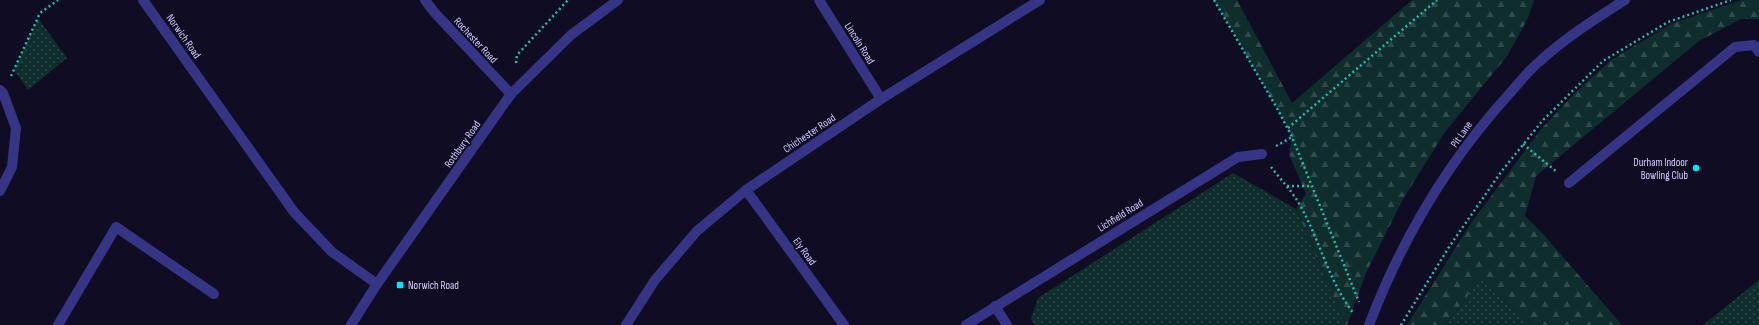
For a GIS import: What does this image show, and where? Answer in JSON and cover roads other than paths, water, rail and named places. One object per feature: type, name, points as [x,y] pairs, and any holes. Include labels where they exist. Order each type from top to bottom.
[{"type":"street","name":"Norwich Road","points":[[143,0],[294,212],[332,252],[377,284]]},
{"type":"street","name":"Rochester Road","points":[[425,0],[434,12],[511,94]]},
{"type":"street","name":"Rothbury Road","points":[[351,325],[377,284],[511,94],[571,35],[618,0]]},
{"type":"street","name":"Lincoln Road","points":[[819,0],[881,99]]},
{"type":"street","name":"Chichester Road","points":[[626,325],[655,280],[697,231],[746,190],[881,99],[1040,0]]},
{"type":"street","name":"Pit Lane","points":[[1369,325],[1381,293],[1414,227],[1454,164],[1486,119],[1538,62],[1579,29],[1625,0]]},
{"type":"street","points":[[1569,183],[1734,47],[1754,45],[1759,52]]},
{"type":"street","points":[[0,191],[12,167],[16,128],[2,92]]},
{"type":"street","name":"Lichfield Road","points":[[966,325],[1238,157],[1262,154]]},
{"type":"street","name":"Ely Road","points":[[746,190],[844,325]]},
{"type":"street","points":[[58,325],[116,227],[214,294]]},
{"type":"street","points":[[995,306],[1007,325]]},
{"type":"place","name":"Durham Indoor Bowling Club","points":[[1696,168]]},
{"type":"place","name":"Norwich Road","points":[[400,285]]}]
